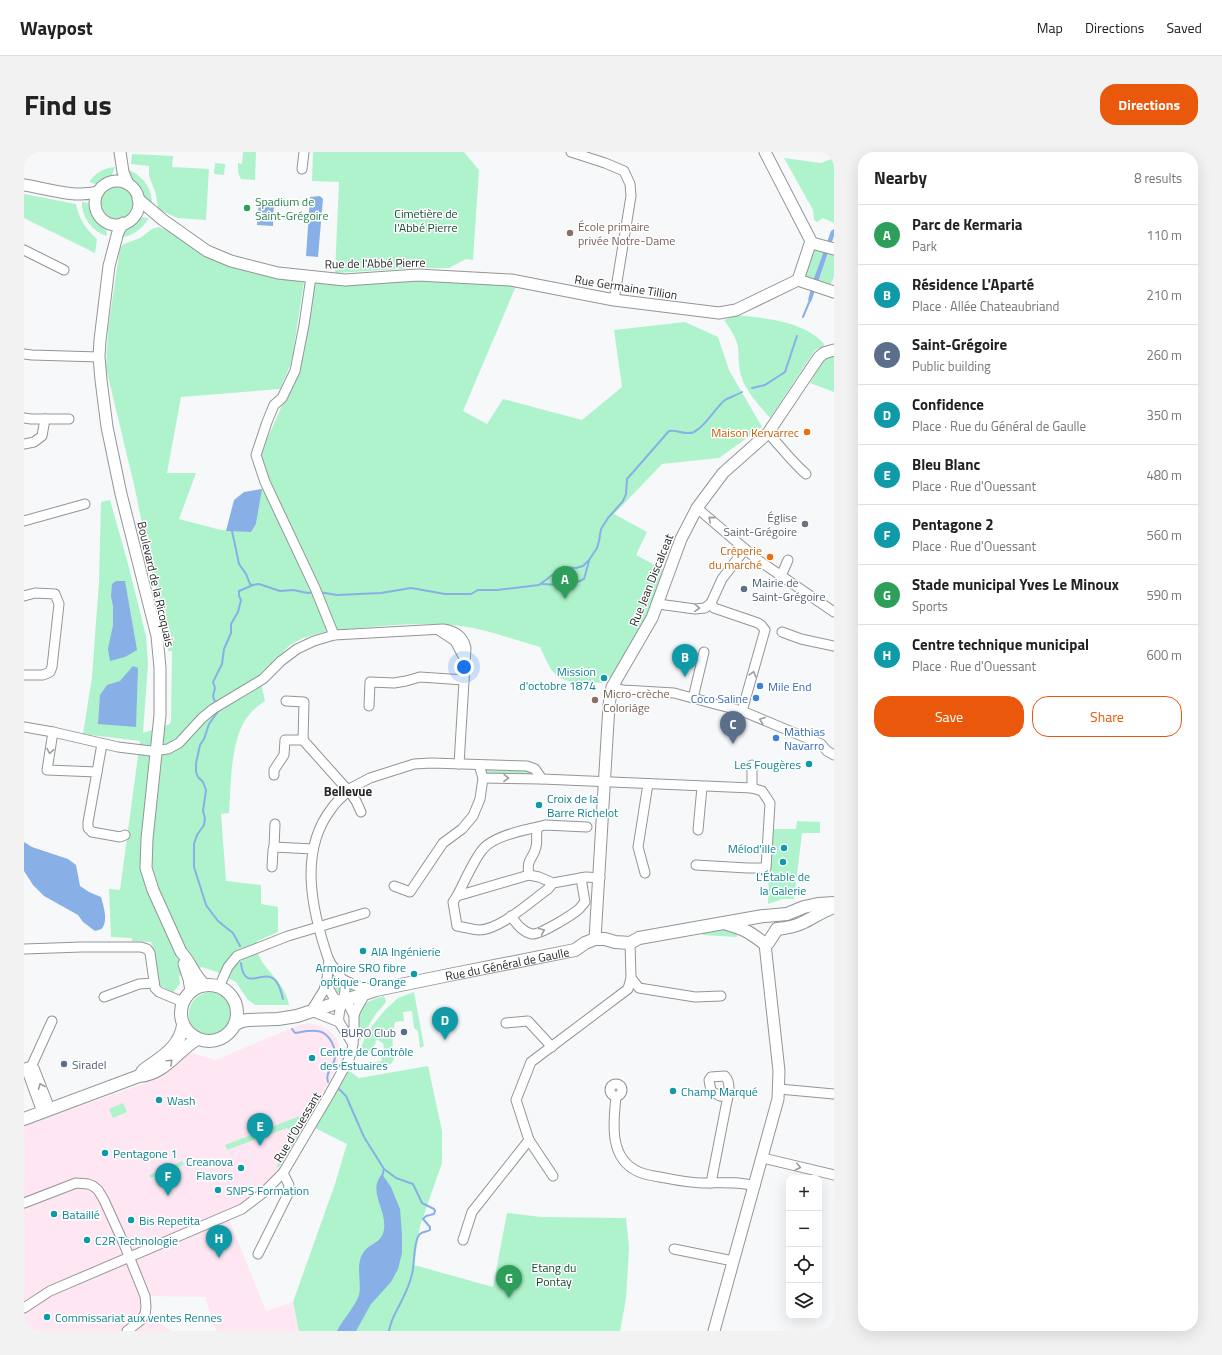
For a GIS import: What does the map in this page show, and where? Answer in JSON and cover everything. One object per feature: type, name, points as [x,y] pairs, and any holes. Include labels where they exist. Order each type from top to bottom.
[{"type":"main road","points":[[595,939],[630,943],[639,938],[726,923],[750,917],[787,914],[804,907],[834,903]]},
{"type":"main road","points":[[764,916],[777,929],[790,928],[825,910],[834,908]]},
{"type":"main road","points":[[751,933],[764,916]]},
{"type":"main road","points":[[726,923],[742,928],[765,944],[768,943],[777,929]]},
{"type":"main road","name":"Rue du Général de Gaulle","points":[[236,1024],[242,1020],[287,1018],[371,992],[575,950],[585,942],[595,939]]},
{"type":"main road","points":[[139,1076],[143,1070],[159,1059],[178,1042],[183,1025],[181,1010],[183,1002],[191,992],[198,987],[205,985],[219,987],[227,991],[237,1006],[236,1024],[226,1037],[218,1040],[210,1042],[197,1039],[187,1031],[183,1025]]},
{"type":"main road","name":"Rue du Général de Gaulle","points":[[237,1006],[246,1011],[262,1013],[311,1011]]},
{"type":"main road","points":[[24,1119],[139,1076],[146,1076],[164,1067],[190,1043],[197,1039]]},
{"type":"street","points":[[302,169],[304,152]]},
{"type":"street","points":[[571,152],[624,171],[630,184],[630,196],[614,300]]},
{"type":"street","points":[[765,152],[816,244]]},
{"type":"street","points":[[112,181],[120,155]]},
{"type":"street","points":[[120,155],[123,172],[128,184]]},
{"type":"street","points":[[112,181],[128,184],[135,190],[138,200],[138,208],[134,216],[123,223],[114,224],[106,221],[100,216],[96,205],[98,192],[104,185],[112,181]]},
{"type":"street","points":[[24,184],[66,193],[87,194],[98,192]]},
{"type":"street","points":[[66,193],[96,205]]},
{"type":"street","name":"Rue de l'Abbé Pierre","points":[[138,200],[163,220],[208,251],[231,260],[278,273],[351,280],[425,275],[511,280],[528,284]]},
{"type":"street","name":"Rue de l'Abbé Pierre","points":[[134,216],[144,214],[163,220]]},
{"type":"street","name":"Boulevard de la Ricoquais","points":[[106,221],[110,234],[109,266],[99,357],[103,403],[126,516],[157,636],[160,676],[160,715],[148,831],[146,868],[153,890],[182,952],[191,992]]},
{"type":"street","name":"Boulevard de la Ricoquais","points":[[109,266],[118,232],[123,223]]},
{"type":"street","points":[[830,290],[802,281],[810,244],[816,244],[834,249]]},
{"type":"street","points":[[24,250],[64,270]]},
{"type":"street","points":[[311,277],[295,371],[282,398],[274,405],[256,455],[265,482],[316,592],[334,635]]},
{"type":"street","name":"Rue Germaine Tillion","points":[[528,284],[614,300],[719,313],[736,310],[802,281]]},
{"type":"street","name":"Rue Jean Discalceat","points":[[595,939],[600,878],[609,705],[612,687],[652,618],[681,539],[697,508],[723,473],[768,433],[819,357],[824,353],[834,350]]},
{"type":"street","points":[[24,354],[99,357]]},
{"type":"street","points":[[24,418],[69,419]]},
{"type":"street","points":[[24,444],[34,442],[42,436],[45,419]]},
{"type":"street","points":[[768,433],[796,465],[806,474]]},
{"type":"street","points":[[24,522],[85,504]]},
{"type":"street","points":[[697,508],[758,560],[834,612]]},
{"type":"street","points":[[658,604],[701,609],[705,608],[711,603],[722,580],[745,549]]},
{"type":"street","points":[[781,576],[788,560]]},
{"type":"street","points":[[24,596],[35,593],[55,594],[59,604],[52,667],[50,672],[43,675],[24,675]]},
{"type":"street","points":[[711,603],[714,608],[758,623],[765,630],[742,712]]},
{"type":"street","points":[[24,727],[53,732],[102,744],[141,750],[168,749],[179,743],[202,718],[263,679],[281,661],[297,649],[314,640],[334,635],[437,630],[451,637],[455,641],[459,646],[465,661],[459,764]]},
{"type":"street","points":[[782,632],[800,639],[834,646]]},
{"type":"street","points":[[693,698],[704,652]]},
{"type":"street","points":[[369,706],[370,682],[394,683],[420,677],[464,680]]},
{"type":"street","points":[[612,687],[623,690],[674,693],[742,712],[821,744],[827,751],[834,755]]},
{"type":"street","points":[[286,700],[304,702],[303,740],[348,791],[356,801],[361,812]]},
{"type":"street","points":[[53,732],[47,770],[97,772]]},
{"type":"street","points":[[274,775],[274,770],[284,755],[285,740],[303,740]]},
{"type":"street","points":[[102,744],[88,828],[92,832],[120,837],[125,835]]},
{"type":"street","points":[[353,1044],[339,1022],[338,1016],[345,994],[342,979],[329,960],[318,926],[313,903],[310,870],[313,849],[322,823],[331,808],[348,791],[370,778],[414,764],[527,766],[535,769],[542,778]]},
{"type":"street","points":[[394,886],[410,892],[443,843],[462,829],[473,816],[480,799],[483,778],[479,765]]},
{"type":"street","points":[[752,765],[752,788]]},
{"type":"street","points":[[483,778],[542,778],[702,787],[752,788],[762,791],[770,803],[766,868],[696,865]]},
{"type":"street","points":[[645,873],[638,847],[648,784]]},
{"type":"street","points":[[698,830],[702,787]]},
{"type":"street","points":[[272,867],[276,824]]},
{"type":"street","points":[[553,883],[548,889],[511,916],[488,929],[477,930],[457,926],[453,902],[478,856],[486,846],[509,835],[544,825],[587,827]]},
{"type":"street","points":[[529,875],[528,864],[536,847],[536,834],[538,827]]},
{"type":"street","points":[[274,847],[313,849]]},
{"type":"street","points":[[457,896],[529,875],[539,876],[553,883],[581,878],[600,878]]},
{"type":"street","points":[[511,916],[519,926],[530,934],[537,934],[545,931],[579,910],[584,902],[581,878]]},
{"type":"street","points":[[219,987],[228,967],[237,956],[288,936],[365,913]]},
{"type":"street","points":[[553,1176],[528,1140],[516,1100],[531,1062],[628,989],[631,978],[630,943]]},
{"type":"street","points":[[714,1331],[763,1158],[775,1113],[779,1089],[779,1071],[765,944]]},
{"type":"street","points":[[24,949],[82,947],[147,949],[150,953],[155,988],[159,992],[183,1002]]},
{"type":"street","name":"Boulevard de la Ricoquais","points":[[182,952],[196,976],[205,985]]},
{"type":"street","points":[[329,960],[328,979],[331,994],[334,998],[348,1004],[354,1015]]},
{"type":"street","points":[[631,978],[639,988],[695,997],[721,996]]},
{"type":"street","points":[[328,979],[324,990],[311,1011],[339,1022]]},
{"type":"street","points":[[342,979],[371,992]]},
{"type":"street","points":[[104,997],[138,984],[154,983]]},
{"type":"street","name":"Rue d'Ouessant","points":[[24,1308],[50,1291],[168,1239],[242,1209],[263,1193],[283,1173],[338,1080],[349,1059],[353,1044],[354,1015],[371,992]]},
{"type":"street","points":[[46,1111],[27,1067],[32,1066],[52,1021]]},
{"type":"street","points":[[506,1023],[528,1021],[552,1047]]},
{"type":"street","points":[[779,1089],[834,1094]]},
{"type":"street","points":[[616,1097],[615,1142],[619,1155],[628,1165],[645,1174],[681,1182],[746,1184],[755,1186]]},
{"type":"street","points":[[711,1183],[728,1097]]},
{"type":"street","points":[[463,1240],[472,1212],[528,1140]]},
{"type":"street","points":[[763,1158],[834,1175]]},
{"type":"street","points":[[258,1254],[288,1194],[289,1185],[283,1173]]},
{"type":"street","points":[[24,1203],[76,1183],[83,1183],[93,1186],[98,1190],[130,1257],[144,1291],[146,1307],[145,1314],[141,1320],[127,1331]]},
{"type":"street","points":[[674,1249],[733,1261]]},
{"type":"shaded area","points":[[308,1023],[327,1029],[337,1039],[340,1048],[337,1067],[285,1164],[261,1191],[227,1215],[266,1311],[293,1302],[299,1331],[216,1331],[205,1297],[150,1296],[149,1316],[172,1331],[24,1331],[24,1126],[146,1083],[168,1072],[189,1052],[215,1060],[299,1025]]},
{"type":"green space","points":[[243,152],[256,152],[255,180],[241,179],[238,173],[238,163],[242,164]]},
{"type":"green space","name":"Cimetière de l'Abbé Pierre","points":[[313,152],[464,152],[479,170],[473,260],[466,259],[449,268],[415,268],[335,273],[339,182],[312,181]]},
{"type":"green space","points":[[824,152],[834,152],[834,158]]},
{"type":"green space","points":[[132,154],[173,156],[172,167],[209,169],[206,220],[177,218],[158,209],[156,194],[149,176],[149,166],[131,164]]},
{"type":"green space","points":[[784,158],[821,163],[834,158],[834,223],[823,218],[817,222],[814,220],[813,210]]},
{"type":"green space","points":[[215,163],[225,164],[224,175],[214,174]]},
{"type":"green space","points":[[115,167],[111,178],[98,185],[89,182],[100,172],[107,168]]},
{"type":"green space","points":[[126,169],[137,175],[146,183],[151,194],[152,207],[130,181]]},
{"type":"green space","points":[[114,187],[120,187],[130,194],[133,203],[132,209],[126,216],[120,219],[114,219],[104,212],[101,206],[101,200],[108,190]]},
{"type":"green space","points":[[24,194],[76,204],[84,223],[97,239],[95,253],[24,218]]},
{"type":"green space","points":[[82,202],[88,203],[92,206],[95,214],[105,227],[107,236],[97,231],[89,223],[82,208]]},
{"type":"green space","points":[[141,217],[149,218],[136,232],[119,238],[131,223]]},
{"type":"green space","points":[[159,227],[183,240],[203,255],[215,260],[253,272],[304,282],[293,353],[290,366],[280,389],[181,397],[167,473],[196,473],[179,519],[221,530],[251,532],[256,524],[262,488],[266,488],[316,598],[328,629],[327,631],[303,638],[290,645],[258,676],[221,698],[221,700],[261,683],[265,701],[249,715],[238,736],[231,775],[229,813],[221,814],[226,881],[261,885],[261,904],[278,907],[278,932],[257,941],[257,951],[262,962],[284,991],[289,1005],[255,1005],[248,1000],[236,982],[217,972],[202,967],[179,976],[180,983],[173,993],[160,985],[151,942],[132,941],[132,938],[111,937],[109,889],[120,890],[140,741],[83,734],[92,677],[99,582],[101,502],[110,500],[146,636],[148,664],[143,733],[170,724],[171,720],[172,651],[168,651],[169,635],[150,564],[135,489],[106,368],[108,329],[120,248],[124,244],[140,238],[152,229]]},
{"type":"green space","points":[[812,249],[824,250],[813,281],[806,279],[803,275]]},
{"type":"green space","points":[[829,252],[834,254],[834,277],[830,286],[818,282]]},
{"type":"green space","points":[[412,278],[516,286],[463,411],[487,424],[503,399],[582,420],[622,387],[614,330],[685,322],[718,337],[729,370],[762,427],[719,458],[662,464],[614,514],[647,532],[636,555],[664,570],[649,616],[610,678],[607,675],[604,676],[601,681],[602,683],[576,682],[559,677],[554,673],[548,664],[540,647],[473,628],[451,625],[423,624],[338,630],[329,616],[262,470],[264,464],[262,462],[263,459],[261,453],[287,394],[316,283],[343,283]]},
{"type":"green space","points":[[737,315],[784,322],[806,330],[816,336],[824,344],[824,346],[815,350],[770,418],[752,396],[741,377],[737,343],[724,320]]},
{"type":"green space","points":[[834,354],[834,392],[810,383],[824,360]]},
{"type":"green space","points":[[483,768],[528,768],[531,774],[529,776],[486,775]]},
{"type":"green space","points":[[797,821],[820,822],[820,833],[802,833],[794,899],[782,899],[768,904],[769,870],[773,829],[796,829]]},
{"type":"green space","points":[[724,928],[740,931],[736,937],[703,935],[702,932]]},
{"type":"green space","points":[[331,970],[340,982],[342,989],[339,993],[334,992],[332,988]]},
{"type":"green space","points":[[210,992],[220,995],[226,1001],[230,1008],[230,1016],[224,1029],[217,1033],[208,1034],[199,1032],[193,1027],[190,1021],[189,1013],[190,1006],[194,1000],[201,995]]},
{"type":"green space","points":[[414,992],[424,1046],[420,1048],[418,1031],[414,1028],[412,1011],[403,1012],[404,1021],[395,1022],[394,1027],[394,1059],[391,1064],[371,1066],[370,1063],[382,1061],[381,1054],[384,1048],[383,1043],[378,1040],[375,1041],[376,1043],[368,1054],[362,1051],[358,1055],[366,1035],[385,1010],[398,998]]},
{"type":"green space","points":[[384,996],[386,1002],[375,1015],[360,1041],[358,1023],[359,1011],[367,1003]]},
{"type":"green space","name":"Etang du Pontay","points":[[428,1066],[442,1131],[442,1163],[420,1226],[414,1265],[493,1287],[507,1213],[541,1217],[626,1218],[629,1247],[626,1299],[620,1331],[299,1331],[293,1302],[335,1184],[347,1144],[315,1128],[348,1070],[359,1078]]},
{"type":"green space","points":[[123,1103],[127,1112],[113,1118],[109,1109]]},
{"type":"green space","points":[[310,1112],[298,1136],[279,1167],[276,1167],[296,1135],[287,1128],[227,1150],[225,1145]]},
{"type":"green space","points":[[182,1161],[184,1165],[151,1178],[149,1175]]},
{"type":"water","points":[[320,196],[323,199],[318,257],[306,256],[310,197]]},
{"type":"water","points":[[259,200],[274,201],[273,226],[257,225]]},
{"type":"water","points":[[834,229],[834,236],[811,302],[808,300],[813,281],[831,231]]},
{"type":"water","points":[[262,489],[256,524],[251,532],[226,531],[234,500],[244,492]]},
{"type":"water","points":[[116,581],[125,581],[137,650],[125,657],[110,661],[108,649],[113,625],[113,606],[111,596],[112,584]]},
{"type":"water","points":[[133,666],[138,668],[136,727],[98,724],[100,695],[107,685],[120,681]]},
{"type":"water","points":[[24,842],[32,847],[68,859],[76,865],[80,886],[101,897],[104,907],[105,920],[101,929],[95,931],[83,922],[78,915],[44,896],[33,885],[24,871]]},
{"type":"water","points":[[382,1174],[391,1187],[400,1209],[402,1253],[398,1269],[391,1282],[371,1304],[356,1331],[337,1331],[355,1304],[359,1295],[359,1263],[363,1253],[381,1238],[383,1234],[383,1215],[376,1187]]},
{"type":"waterway","points":[[803,317],[810,300]]},
{"type":"waterway","points":[[752,388],[765,385],[785,372],[797,336]]},
{"type":"waterway","points":[[319,592],[337,595],[381,593],[411,588],[445,594],[471,594],[478,590],[497,590],[539,585],[563,567],[576,568],[583,566],[597,548],[601,529],[608,518],[623,501],[626,494],[627,479],[669,431],[688,433],[694,432],[707,421],[725,400],[742,392]]},
{"type":"waterway","points":[[232,531],[239,564],[252,585]]},
{"type":"waterway","points":[[542,584],[569,584],[584,579],[589,561]]},
{"type":"waterway","points":[[215,702],[213,696],[215,688],[213,682],[222,664],[224,649],[231,633],[231,624],[238,612],[241,600],[239,591],[259,584],[280,591],[293,590],[308,593],[314,592]]},
{"type":"waterway","points":[[219,710],[209,724],[204,739],[200,745],[196,763],[196,772],[198,777],[203,782],[206,790],[203,811],[205,818],[204,825],[197,835],[194,844],[194,867],[206,905],[218,921],[233,933],[240,946]]},
{"type":"waterway","points":[[241,963],[243,972],[246,977],[250,979],[265,976],[274,979],[279,986],[283,999]]},
{"type":"waterway","points":[[292,1029],[295,1033],[312,1031],[322,1032],[332,1042],[335,1057],[328,1074],[328,1082]]},
{"type":"waterway","points":[[339,1089],[346,1096],[364,1137],[384,1169],[382,1177]]},
{"type":"waterway","points":[[384,1169],[396,1178],[413,1184],[422,1203],[435,1211],[434,1214],[426,1216],[423,1219],[430,1227],[430,1230],[419,1235],[417,1239],[410,1281],[393,1318],[389,1331]]},
{"type":"place","name":"Spadium de Saint-Grégoire","points":[[247,208]]},
{"type":"place","name":"École primaire privée Notre-Dame","points":[[570,233]]},
{"type":"place","name":"Maison Kervarrec","points":[[807,432]]},
{"type":"place","name":"Église Saint-Grégoire","points":[[805,524]]},
{"type":"place","name":"Crêperie du marché","points":[[770,557]]},
{"type":"place","name":"Mairie de Saint-Grégoire","points":[[744,589]]},
{"type":"place","name":"Parc de Kermaria","points":[[565,599]]},
{"type":"place","name":"Résidence L'Aparté","points":[[685,677]]},
{"type":"place","name":"Mission d'octobre 1874","points":[[604,678]]},
{"type":"place","name":"Mile End","points":[[760,686]]},
{"type":"place","name":"Coco Saline","points":[[756,698]]},
{"type":"place","name":"Micro-crèche Coloriâge","points":[[595,700]]},
{"type":"place","name":"Mathias Navarro","points":[[776,738]]},
{"type":"place","name":"Saint-Grégoire","points":[[733,744]]},
{"type":"place","name":"Les Fougères","points":[[809,764]]},
{"type":"place","name":"Croix de la Barre Richelot","points":[[539,805]]},
{"type":"place","name":"Mélod'ille","points":[[784,848]]},
{"type":"place","name":"L'Étable de la Galerie","points":[[783,862]]},
{"type":"place","name":"AIA Ingénierie","points":[[363,951]]},
{"type":"place","name":"Armoire SRO fibre optique - Orange","points":[[414,974]]},
{"type":"place","name":"BURO Club","points":[[404,1032]]},
{"type":"place","name":"Confidence","points":[[445,1040]]},
{"type":"place","name":"Centre de Contrôle des Estuaires","points":[[312,1058]]},
{"type":"place","name":"Siradel","points":[[64,1064]]},
{"type":"place","name":"Champ Marqué","points":[[673,1091]]},
{"type":"place","name":"Wash","points":[[159,1100]]},
{"type":"place","name":"Bleu Blanc","points":[[260,1146]]},
{"type":"place","name":"Pentagone 1","points":[[105,1153]]},
{"type":"place","name":"Creanova Flavors","points":[[241,1168]]},
{"type":"place","name":"SNPS Formation","points":[[218,1190]]},
{"type":"place","name":"Pentagone 2","points":[[168,1196]]},
{"type":"place","name":"Bataillé","points":[[54,1214]]},
{"type":"place","name":"Bis Repetita","points":[[131,1220]]},
{"type":"place","name":"C2R Technologie","points":[[87,1240]]},
{"type":"place","name":"Centre technique municipal","points":[[219,1258]]},
{"type":"place","name":"Stade municipal Yves Le Minoux","points":[[509,1298]]},
{"type":"place","name":"Commissariat aux ventes Rennes","points":[[47,1317]]},
{"type":"district","name":"Bellevue","points":[[348,791]]}]
